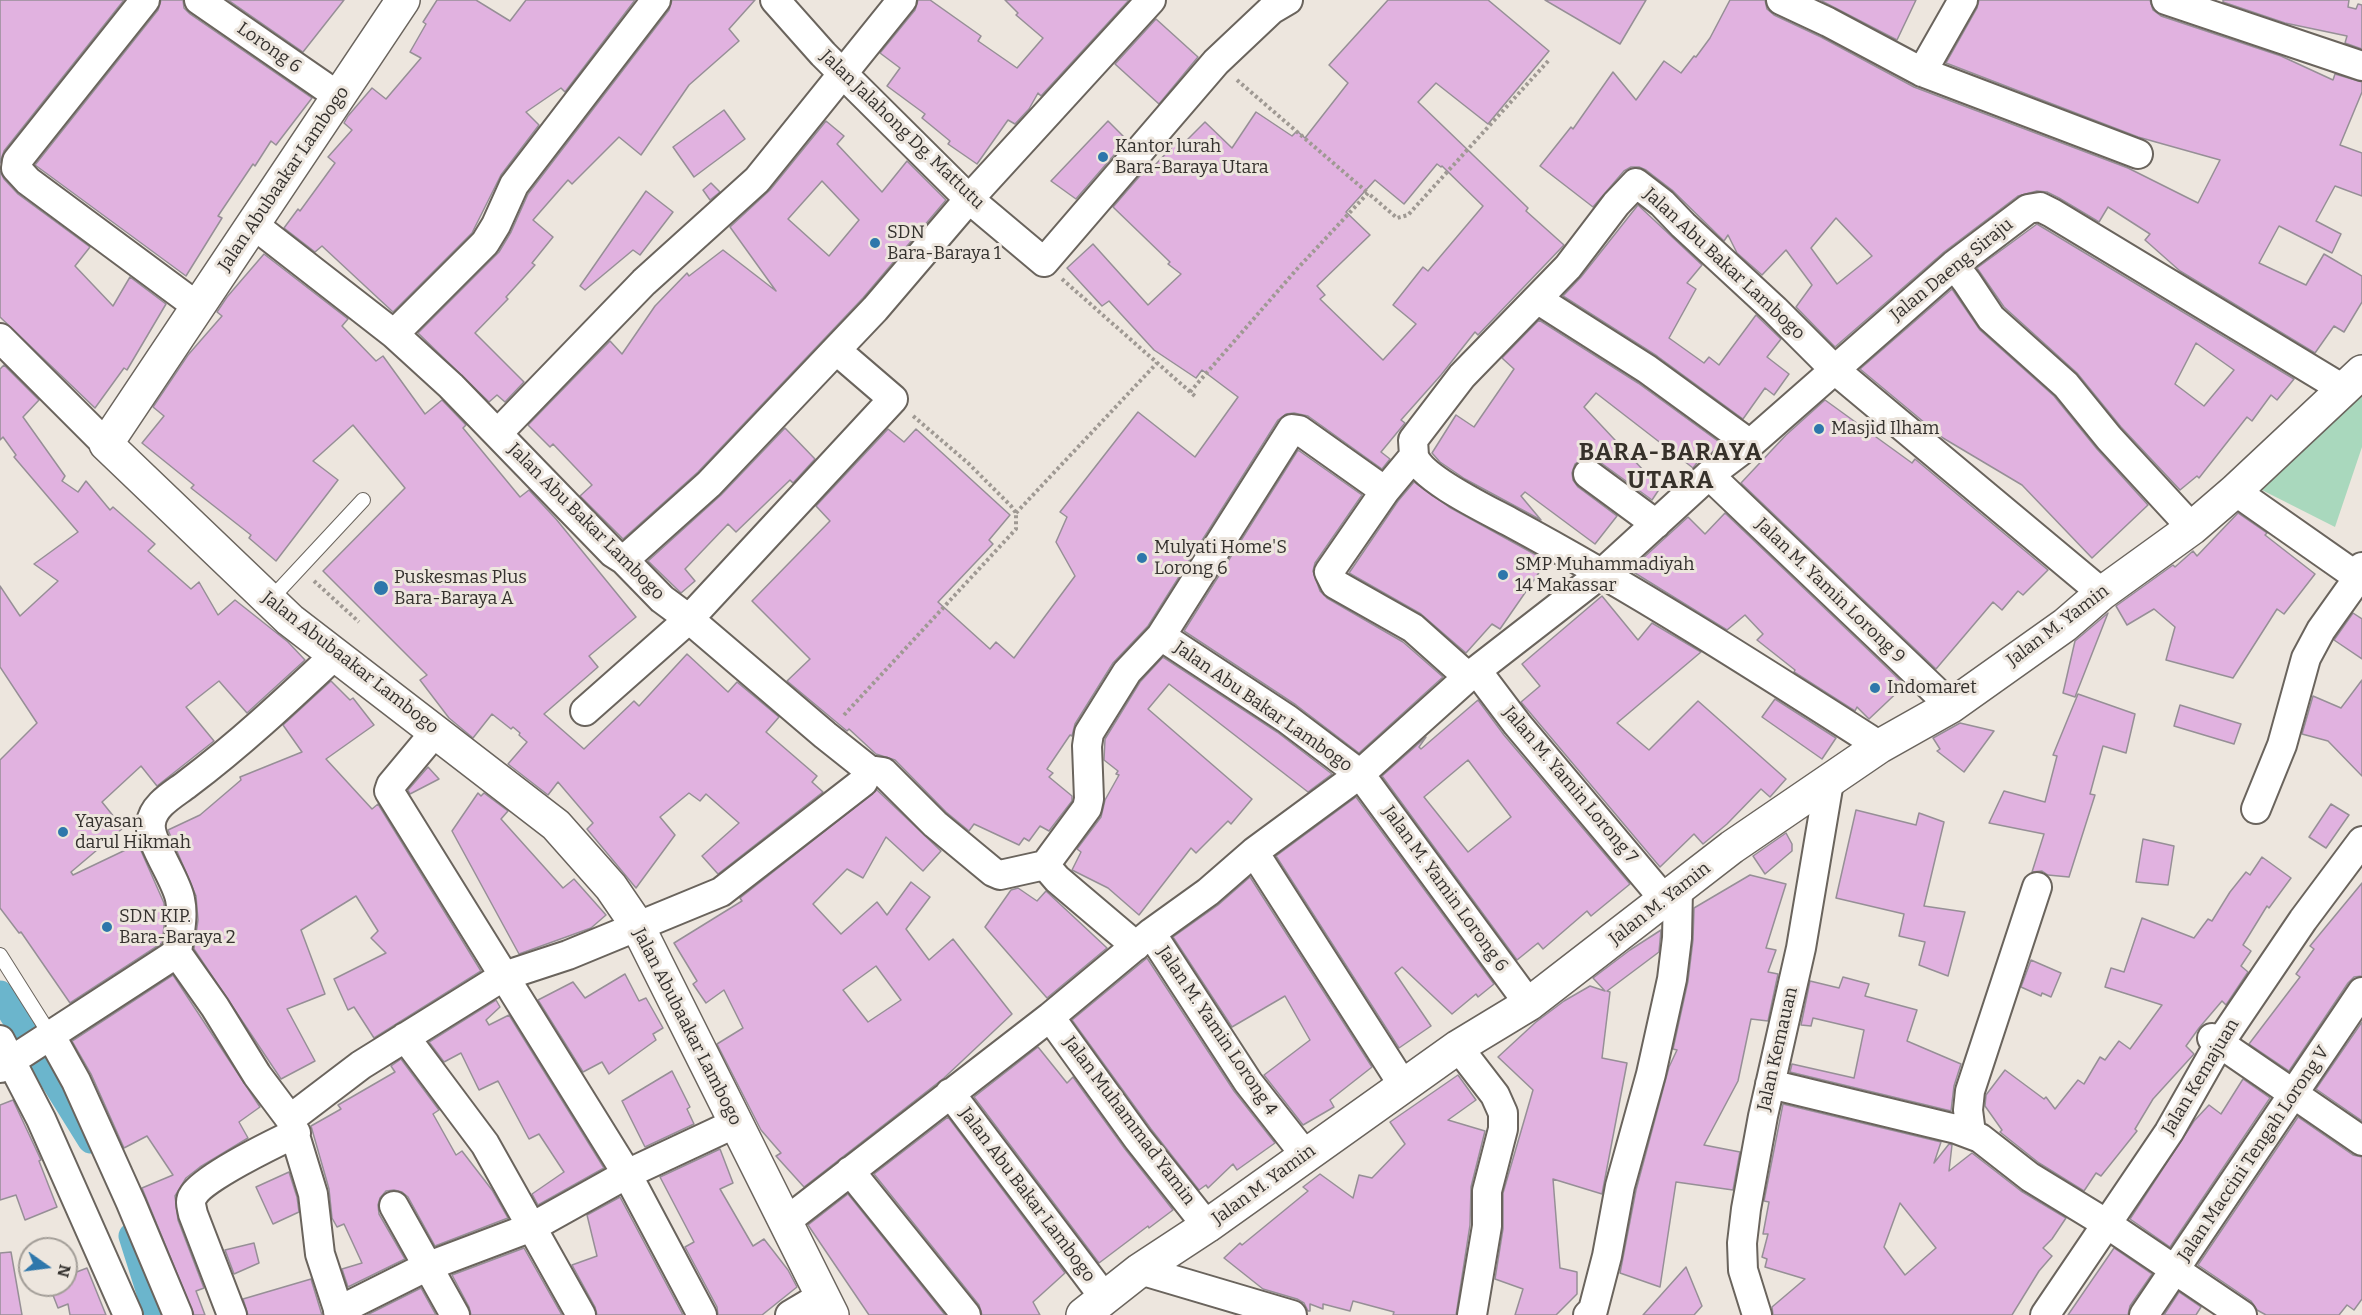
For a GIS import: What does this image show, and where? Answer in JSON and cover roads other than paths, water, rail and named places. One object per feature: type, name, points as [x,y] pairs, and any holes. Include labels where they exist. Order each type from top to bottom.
[{"type":"street","points":[[145,0],[17,161],[16,168],[28,181],[198,307]]},
{"type":"street","name":"Lorong 6","points":[[200,0],[338,96]]},
{"type":"street","name":"Jalan Abubaakar Lambogo","points":[[403,0],[106,444],[269,601],[334,655],[556,825],[610,886],[637,925],[827,1305]]},
{"type":"street","points":[[394,334],[485,243],[514,185],[656,0]]},
{"type":"street","name":"Jalan Jalahong Dg. Mattutu","points":[[775,0],[823,54],[843,71],[969,200],[1044,262],[1216,62],[1274,3]]},
{"type":"street","points":[[498,433],[644,282],[757,180],[902,0]]},
{"type":"street","points":[[624,560],[709,484],[875,309],[969,200],[1150,0]]},
{"type":"street","points":[[1781,0],[1922,72],[2138,154]]},
{"type":"street","points":[[1922,72],[1963,0]]},
{"type":"street","points":[[2166,0],[2362,66]]},
{"type":"street","name":"Jalan Abu Bakar Lambogo","points":[[1414,456],[1413,440],[1462,376],[1568,267],[1616,204],[1636,183],[1662,203],[1689,231],[1776,310],[1835,370]]},
{"type":"street","name":"Jalan Daeng Siraju","points":[[785,1222],[1050,1017],[1144,939],[1208,892],[1254,852],[1360,774],[1472,674],[1602,573],[1709,475],[1750,444],[1954,265],[2028,209],[2040,207],[2353,380]]},
{"type":"street","name":"Jalan Abu Bakar Lambogo","points":[[254,225],[394,334],[498,433],[613,552],[624,560],[662,599],[869,770],[883,772],[936,824],[1000,876],[1045,866],[1087,808],[1089,733],[1127,672],[1161,636],[1287,719],[1360,774]]},
{"type":"street","points":[[1954,265],[1991,318],[2066,385],[2116,446],[2192,528]]},
{"type":"street","points":[[1537,299],[1647,369],[1750,444]]},
{"type":"street","points":[[0,338],[106,444]]},
{"type":"street","points":[[585,711],[688,619],[893,399],[836,350]]},
{"type":"street","points":[[1835,370],[2102,593]]},
{"type":"street","points":[[2256,809],[2282,745],[2306,658],[2321,630],[2361,575],[2235,491],[2353,380]]},
{"type":"street","points":[[1161,636],[1292,429],[1299,430],[1385,491],[1414,456],[1421,468],[1452,490],[1602,573],[1716,640],[1880,746]]},
{"type":"street","points":[[1588,474],[1656,524]]},
{"type":"street","name":"Jalan M. Yamin Lorong 9","points":[[1709,475],[1951,706]]},
{"type":"street","name":"Jalan M. Yamin Lorong 7","points":[[1385,491],[1329,572],[1335,584],[1413,628],[1472,674],[1671,894]]},
{"type":"street","name":"Jalan M. Yamin","points":[[1094,1306],[1140,1270],[1208,1226],[1403,1085],[1458,1047],[1529,1004],[1732,848],[1880,746],[1951,706],[2065,625],[2102,593],[2192,528],[2235,491]]},
{"type":"street","points":[[334,655],[238,744],[167,798],[156,811],[151,821],[151,830],[180,898],[182,921],[177,953],[293,1126],[313,1194],[320,1254],[339,1313],[426,1267],[532,1227],[627,1174],[736,1123]]},
{"type":"street","points":[[436,731],[391,785],[389,791],[627,1174],[702,1315]]},
{"type":"street","points":[[232,1315],[192,1214],[191,1198],[195,1192],[293,1126],[361,1065],[504,976],[568,955],[721,892],[863,782],[869,770]]},
{"type":"street","name":"Jalan M. Yamin Lorong 6","points":[[1360,774],[1529,1004]]},
{"type":"street","name":"Jalan Kemauan","points":[[1757,1315],[1743,1270],[1742,1243],[1762,1116],[1801,948],[1828,782]]},
{"type":"street","name":"Jalan Kemajuan","points":[[2045,1315],[2169,1132],[2215,1041],[2362,842]]},
{"type":"street","points":[[1254,852],[1403,1085]]},
{"type":"street","points":[[1045,866],[1057,879],[1144,939]]},
{"type":"street","points":[[1971,1133],[1968,1110],[1972,1083],[2037,887]]},
{"type":"street","points":[[1588,1315],[1593,1310],[1607,1256],[1620,1186],[1651,1074],[1672,979],[1677,938],[1671,894]]},
{"type":"street","name":"Jalan M. Yamin Lorong 4","points":[[1144,939],[1248,1082],[1306,1156]]},
{"type":"street","points":[[128,1315],[51,1140],[7,1056],[48,1038],[177,953]]},
{"type":"street","name":"Jalan Maccini Tengah Lorong V","points":[[2144,1315],[2362,992]]},
{"type":"street","name":"Jalan Muhammad Yamin","points":[[1050,1017],[1138,1139],[1208,1226]]},
{"type":"street","points":[[405,1037],[484,1144],[581,1315]]},
{"type":"street","points":[[48,1038],[76,1081],[178,1315]]},
{"type":"street","points":[[2215,1041],[2362,1141]]},
{"type":"street","points":[[1458,1047],[1495,1095],[1503,1113],[1503,1129],[1487,1191],[1487,1226],[1472,1315]]},
{"type":"street","points":[[1770,1084],[1971,1133],[2030,1177],[2107,1224],[2242,1315]]},
{"type":"street","name":"Jalan Abu Bakar Lambogo","points":[[950,1093],[1094,1306]]},
{"type":"street","points":[[850,1172],[966,1315]]},
{"type":"street","points":[[394,1206],[426,1267],[455,1315]]},
{"type":"street","points":[[1140,1270],[1292,1315]]},
{"type":"street","points":[[790,1315],[827,1305]]},
{"type":"lane","points":[[269,601],[363,500]]},
{"type":"lane","points":[[0,955],[48,1038]]},
{"type":"waterway","points":[[0,994],[91,1140]]},
{"type":"waterway","points":[[132,1236],[157,1315]]},
{"type":"place","name":"Kantor lurah Bara-Baraya Utara","points":[[1103,157]]},
{"type":"place","name":"SDN Bara-Baraya 1","points":[[875,243]]},
{"type":"place","name":"Masjid Ilham","points":[[1819,429]]},
{"type":"place","name":"Mulyati Home'S Lorong 6","points":[[1142,558]]},
{"type":"place","name":"SMP Muhammadiyah 14 Makassar","points":[[1503,575]]},
{"type":"place","name":"Puskesmas Plus Bara-Baraya A","points":[[381,588]]},
{"type":"place","name":"Indomaret","points":[[1875,688]]},
{"type":"place","name":"Yayasan darul Hikmah","points":[[63,832]]},
{"type":"place","name":"SDN KIP. Bara-Baraya 2","points":[[107,927]]},
{"type":"district","name":"BARA-BARAYA UTARA","points":[[1671,467]]}]
